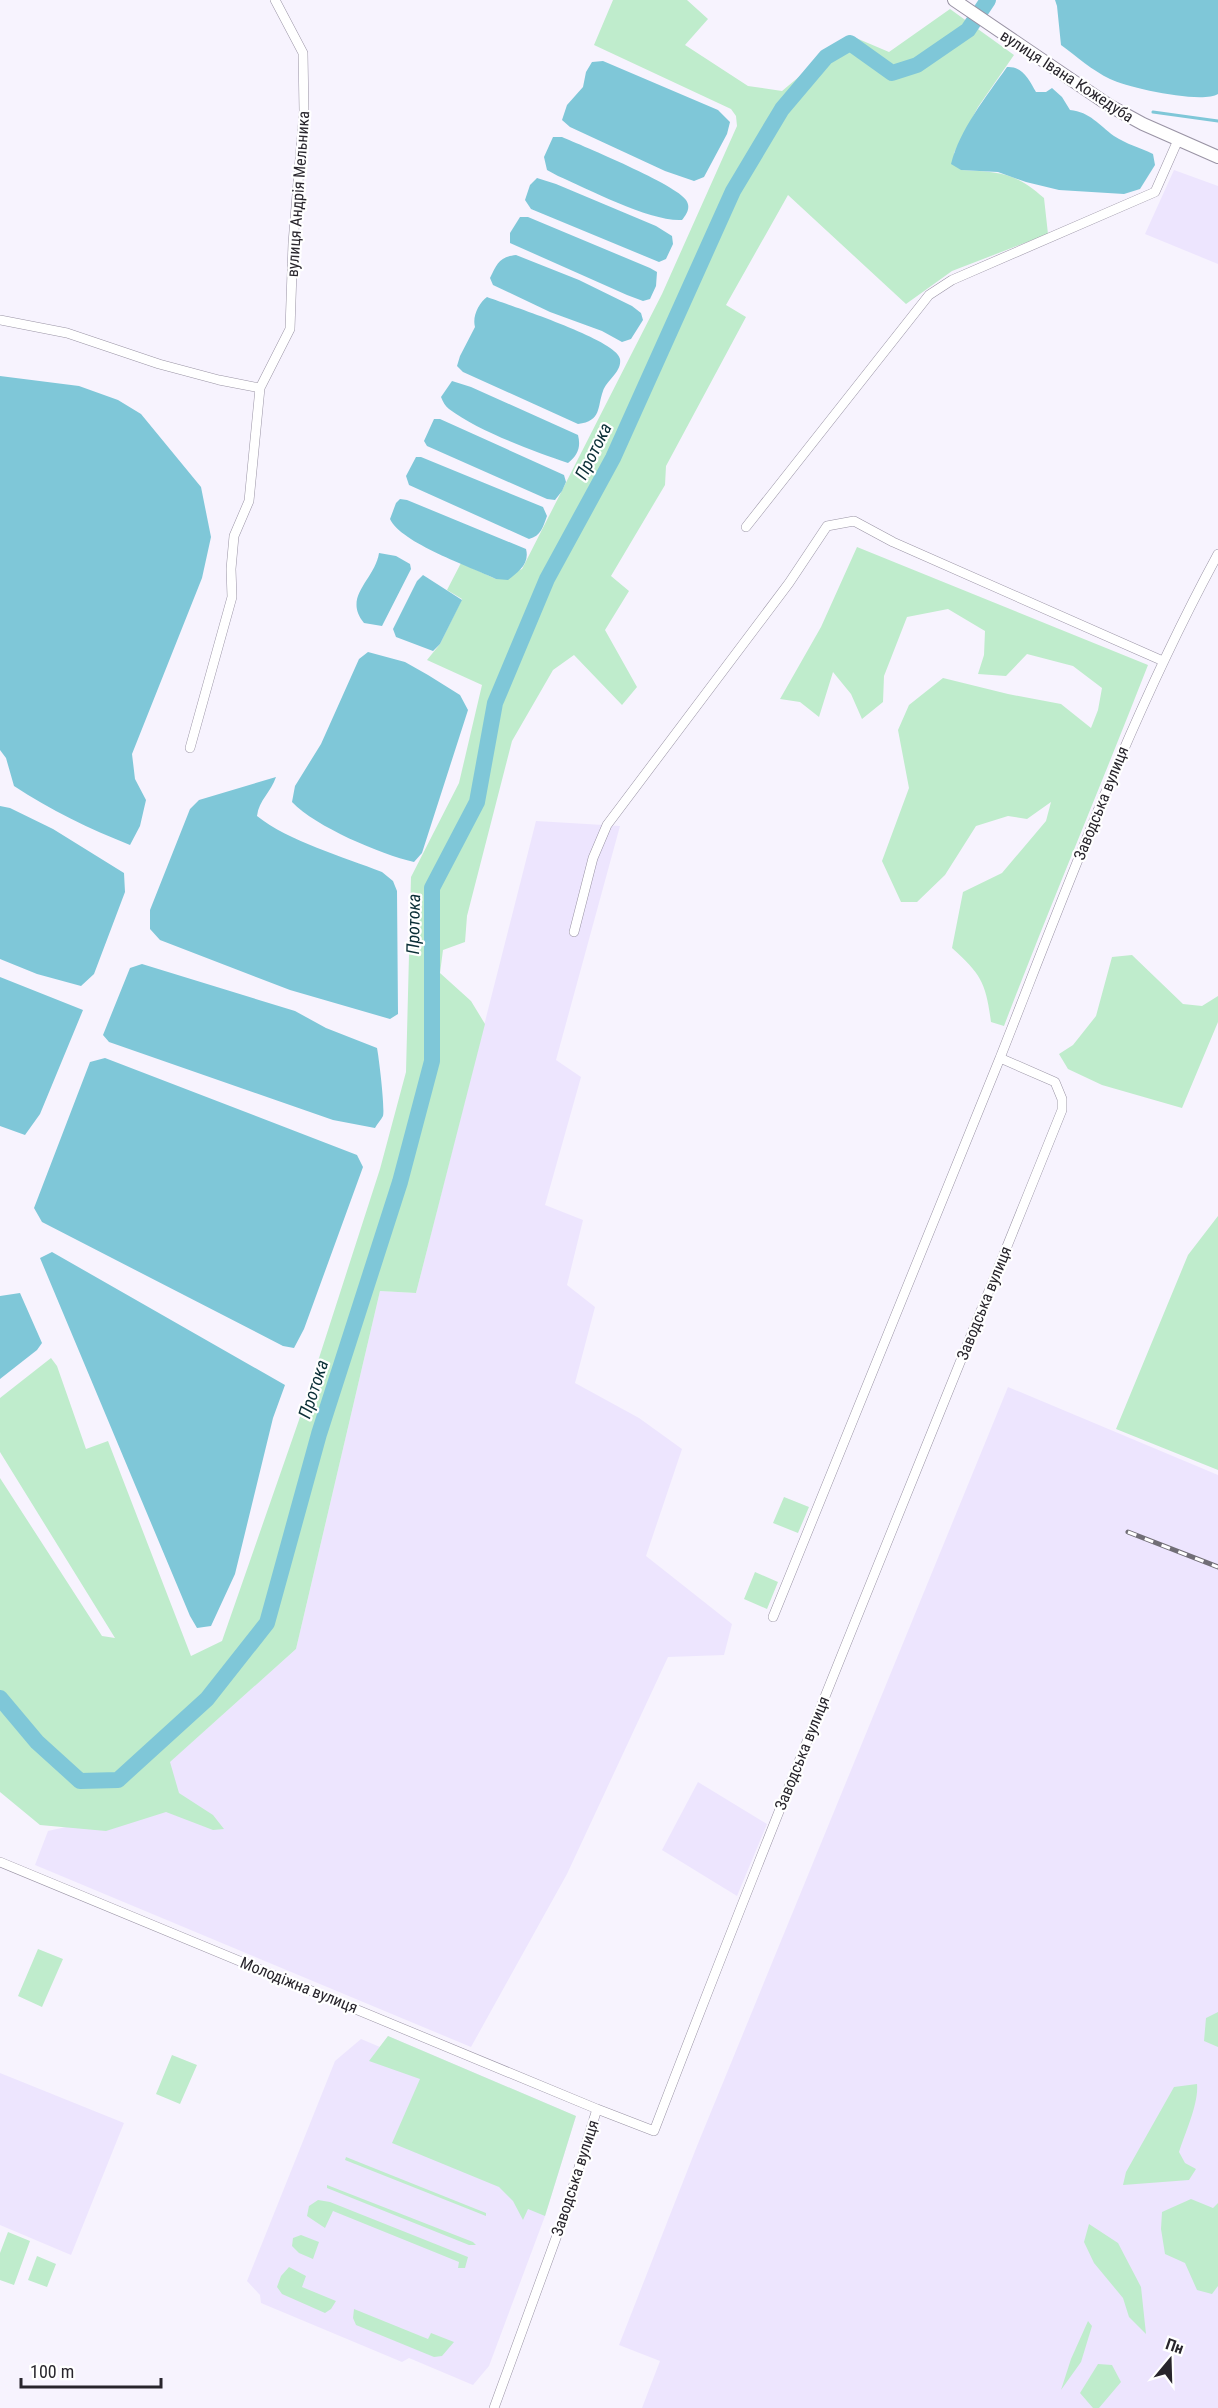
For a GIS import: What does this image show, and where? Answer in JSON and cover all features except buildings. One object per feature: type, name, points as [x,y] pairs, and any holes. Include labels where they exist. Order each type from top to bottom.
[{"type":"street","name":"вулиця Андрія Мельника","points":[[190,748],[232,597],[231,569],[234,536],[249,501],[260,388],[290,329],[293,243],[304,111],[303,53],[274,0]]},
{"type":"street","name":"вулиця Івана Кожедуба","points":[[959,3],[992,28],[1034,53],[1110,106],[1218,157]]},
{"type":"street","points":[[746,527],[929,295],[952,280],[1155,192],[1178,140]]},
{"type":"street","points":[[0,320],[67,333],[159,364],[260,388]]},
{"type":"street","points":[[574,932],[593,858],[608,825],[789,583],[827,526],[854,521],[893,542],[1163,662]]},
{"type":"street","name":"Заводська вулиця","points":[[772,1617],[1000,1058],[1106,790],[1163,662],[1218,554]]},
{"type":"street","name":"Заводська вулиця","points":[[494,2408],[564,2216],[597,2109],[654,2132],[727,1940],[865,1594],[1062,1110],[1062,1099],[1055,1082],[1000,1058]]},
{"type":"street","name":"Молодіжна вулиця","points":[[0,1862],[597,2109]]},
{"type":"shaded area","points":[[1174,170],[1218,186],[1218,264],[1145,234]]},
{"type":"shaded area","points":[[536,821],[620,826],[556,1060],[581,1077],[545,1205],[583,1220],[567,1285],[595,1307],[575,1383],[639,1418],[682,1449],[646,1556],[732,1624],[724,1655],[668,1657],[567,1874],[471,2047],[35,1865],[48,1831],[165,1805],[154,1776],[296,1649],[380,1291],[416,1293]]},
{"type":"shaded area","points":[[1008,1387],[1218,1475],[1218,2408],[642,2408],[660,2361],[619,2345],[697,2146]]},
{"type":"shaded area","points":[[698,1782],[767,1824],[737,1896],[662,1850]]},
{"type":"shaded area","points":[[388,2036],[576,2116],[545,2216],[489,2366],[473,2385],[409,2358],[402,2362],[261,2303],[260,2295],[247,2281],[335,2061],[361,2039],[380,2047]]},
{"type":"shaded area","points":[[0,2073],[124,2123],[71,2255],[0,2225]]},
{"type":"green space","points":[[613,0],[687,0],[708,19],[685,45],[748,86],[782,91],[849,35],[889,52],[950,9],[1014,55],[978,107],[954,153],[961,170],[1006,175],[1033,189],[1044,198],[1048,234],[952,271],[906,304],[788,195],[726,305],[746,317],[666,466],[665,485],[611,576],[629,591],[605,630],[637,687],[622,705],[574,655],[553,670],[512,741],[467,916],[465,942],[443,950],[440,973],[471,1001],[485,1024],[416,1293],[380,1291],[296,1649],[170,1762],[179,1793],[213,1815],[224,1829],[213,1830],[166,1812],[106,1831],[40,1825],[0,1792],[0,1478],[102,1636],[115,1638],[0,1452],[0,1398],[51,1358],[57,1366],[86,1449],[108,1441],[191,1656],[222,1641],[299,1420],[380,1169],[406,1072],[411,877],[459,783],[482,685],[427,660],[440,644],[462,599],[447,590],[461,563],[496,579],[522,569],[662,294],[737,126],[736,116],[731,109],[594,45]]},
{"type":"green space","points":[[857,547],[1148,665],[1004,1026],[991,1022],[987,998],[980,980],[970,965],[952,948],[963,892],[1002,873],[1046,821],[1051,802],[1027,819],[1008,816],[976,826],[945,875],[917,902],[901,902],[882,861],[909,788],[898,730],[909,705],[943,678],[1061,704],[1091,728],[1098,710],[1102,688],[1073,666],[1027,654],[1006,676],[978,674],[984,655],[985,631],[948,609],[907,617],[884,676],[883,702],[862,719],[851,694],[833,672],[819,717],[800,702],[780,699],[821,627]]},
{"type":"green space","points":[[1132,955],[1183,1004],[1202,1006],[1218,996],[1218,1022],[1182,1108],[1102,1085],[1068,1069],[1059,1054],[1073,1045],[1096,1016],[1112,957]]},
{"type":"green space","points":[[1218,1216],[1218,1470],[1116,1429],[1188,1255]]},
{"type":"green space","points":[[784,1497],[809,1507],[798,1533],[773,1523]]},
{"type":"green space","points":[[755,1572],[778,1582],[767,1609],[744,1599]]},
{"type":"green space","points":[[38,1949],[63,1959],[42,2007],[18,1996]]},
{"type":"green space","points":[[1218,2012],[1218,2047],[1204,2041],[1206,2018]]},
{"type":"green space","points":[[388,2036],[576,2116],[545,2216],[528,2209],[523,2220],[513,2201],[499,2187],[392,2143],[420,2079],[369,2061]]},
{"type":"green space","points":[[172,2055],[197,2065],[180,2104],[156,2094]]},
{"type":"green space","points":[[1197,2084],[1194,2109],[1179,2152],[1185,2163],[1196,2169],[1189,2180],[1123,2185],[1126,2172],[1174,2087]]},
{"type":"green space","points":[[346,2157],[486,2213],[486,2216],[345,2160]]},
{"type":"green space","points":[[327,2185],[476,2245],[469,2245],[327,2188]]},
{"type":"green space","points":[[1191,2199],[1213,2208],[1218,2203],[1218,2286],[1212,2294],[1197,2290],[1185,2263],[1165,2254],[1161,2229],[1162,2212]]},
{"type":"green space","points":[[318,2200],[330,2202],[468,2257],[465,2268],[458,2268],[459,2262],[333,2211],[325,2228],[307,2216],[309,2206]]},
{"type":"green space","points":[[1089,2224],[1118,2243],[1141,2287],[1146,2334],[1129,2317],[1123,2298],[1094,2263],[1084,2242]]},
{"type":"green space","points":[[8,2232],[30,2241],[14,2285],[0,2280],[0,2253]]},
{"type":"green space","points":[[301,2235],[319,2242],[313,2259],[299,2253],[292,2246],[293,2238]]},
{"type":"green space","points":[[37,2256],[56,2264],[47,2287],[28,2280]]},
{"type":"green space","points":[[289,2267],[306,2276],[302,2287],[336,2301],[331,2309],[325,2313],[282,2294],[277,2287],[281,2276]]},
{"type":"green space","points":[[354,2309],[428,2339],[431,2333],[454,2342],[442,2356],[434,2357],[356,2325],[353,2318]]},
{"type":"green space","points":[[1088,2321],[1092,2326],[1081,2362],[1061,2390],[1071,2359]]},
{"type":"green space","points":[[1098,2364],[1112,2365],[1121,2382],[1099,2408],[1093,2408],[1080,2393]]},
{"type":"water","points":[[1055,0],[1218,0],[1218,94],[1210,97],[1197,97],[1165,94],[1132,87],[1104,76],[1061,45]]},
{"type":"water","points":[[603,61],[718,110],[730,122],[727,134],[704,177],[694,181],[665,171],[570,127],[562,120],[567,105],[583,87],[586,72],[592,62]]},
{"type":"water","points":[[1007,67],[1021,71],[1036,92],[1046,92],[1052,88],[1062,97],[1070,110],[1089,116],[1119,139],[1153,154],[1155,165],[1140,189],[1124,194],[1059,190],[998,172],[961,170],[951,164],[967,126]]},
{"type":"water","points":[[553,137],[562,137],[629,166],[679,193],[686,200],[688,208],[682,220],[654,216],[637,210],[547,170],[544,157]]},
{"type":"water","points":[[537,178],[656,226],[672,236],[673,244],[666,259],[659,262],[531,209],[525,200],[530,185]]},
{"type":"water","points":[[520,217],[528,217],[657,272],[656,286],[650,299],[643,301],[627,295],[510,243],[510,233]]},
{"type":"water","points":[[516,255],[579,280],[632,306],[641,313],[643,320],[631,339],[622,342],[602,331],[550,312],[493,285],[490,278],[497,265],[502,259]]},
{"type":"water","points":[[487,297],[583,333],[615,351],[620,359],[619,368],[605,387],[597,412],[591,420],[578,424],[463,372],[457,366],[475,327],[474,319],[477,310]]},
{"type":"water","points":[[0,376],[79,386],[118,400],[141,414],[201,487],[211,537],[202,578],[132,754],[135,779],[146,800],[140,826],[130,845],[70,819],[14,786],[6,758],[0,750]]},
{"type":"water","points":[[452,381],[471,387],[578,435],[579,447],[576,454],[568,463],[506,440],[461,417],[444,404],[441,397]]},
{"type":"water","points":[[434,419],[440,419],[564,475],[566,482],[562,491],[555,500],[547,499],[427,446],[424,441]]},
{"type":"water","points":[[416,457],[421,457],[543,507],[547,516],[541,530],[529,539],[409,485],[406,476]]},
{"type":"water","points":[[400,499],[526,549],[525,563],[508,580],[496,579],[422,545],[408,537],[390,519]]},
{"type":"water","points":[[379,553],[396,556],[410,564],[411,569],[382,626],[364,623],[356,604]]},
{"type":"water","points":[[423,575],[462,600],[440,644],[433,651],[396,637],[393,629],[417,581]]},
{"type":"water","points":[[368,652],[405,662],[428,675],[460,695],[468,710],[422,853],[414,862],[384,853],[332,830],[316,821],[292,802],[295,786],[321,744],[359,659]]},
{"type":"water","points":[[276,777],[260,805],[257,816],[284,833],[382,872],[393,881],[397,891],[398,1014],[390,1019],[290,990],[160,940],[150,929],[150,910],[190,809],[199,800]]},
{"type":"water","points":[[0,806],[10,808],[53,829],[124,873],[125,892],[94,974],[81,986],[37,974],[0,959]]},
{"type":"water","points":[[142,964],[295,1011],[326,1028],[377,1048],[383,1094],[382,1118],[375,1128],[333,1120],[109,1042],[103,1035],[130,968]]},
{"type":"water","points":[[0,977],[83,1010],[40,1114],[25,1135],[0,1126]]},
{"type":"water","points":[[105,1058],[357,1155],[363,1167],[304,1329],[294,1348],[283,1346],[42,1222],[34,1208],[90,1062]]},
{"type":"water","points":[[52,1252],[285,1385],[273,1418],[235,1574],[211,1626],[197,1628],[190,1616],[40,1258]]},
{"type":"water","points":[[20,1293],[42,1343],[37,1350],[0,1379],[0,1296]]},
{"type":"waterway","name":"Протока","points":[[0,1698],[37,1742],[80,1781],[118,1780],[207,1699],[267,1623],[319,1434],[400,1182],[432,1061],[432,888],[477,802],[495,703],[547,579],[613,458],[733,191],[782,109],[826,57],[850,43],[892,73],[917,65],[968,30],[988,0]]},
{"type":"waterway","points":[[1153,112],[1218,121]]},
{"type":"railway","points":[[1128,1532],[1218,1567]]}]
